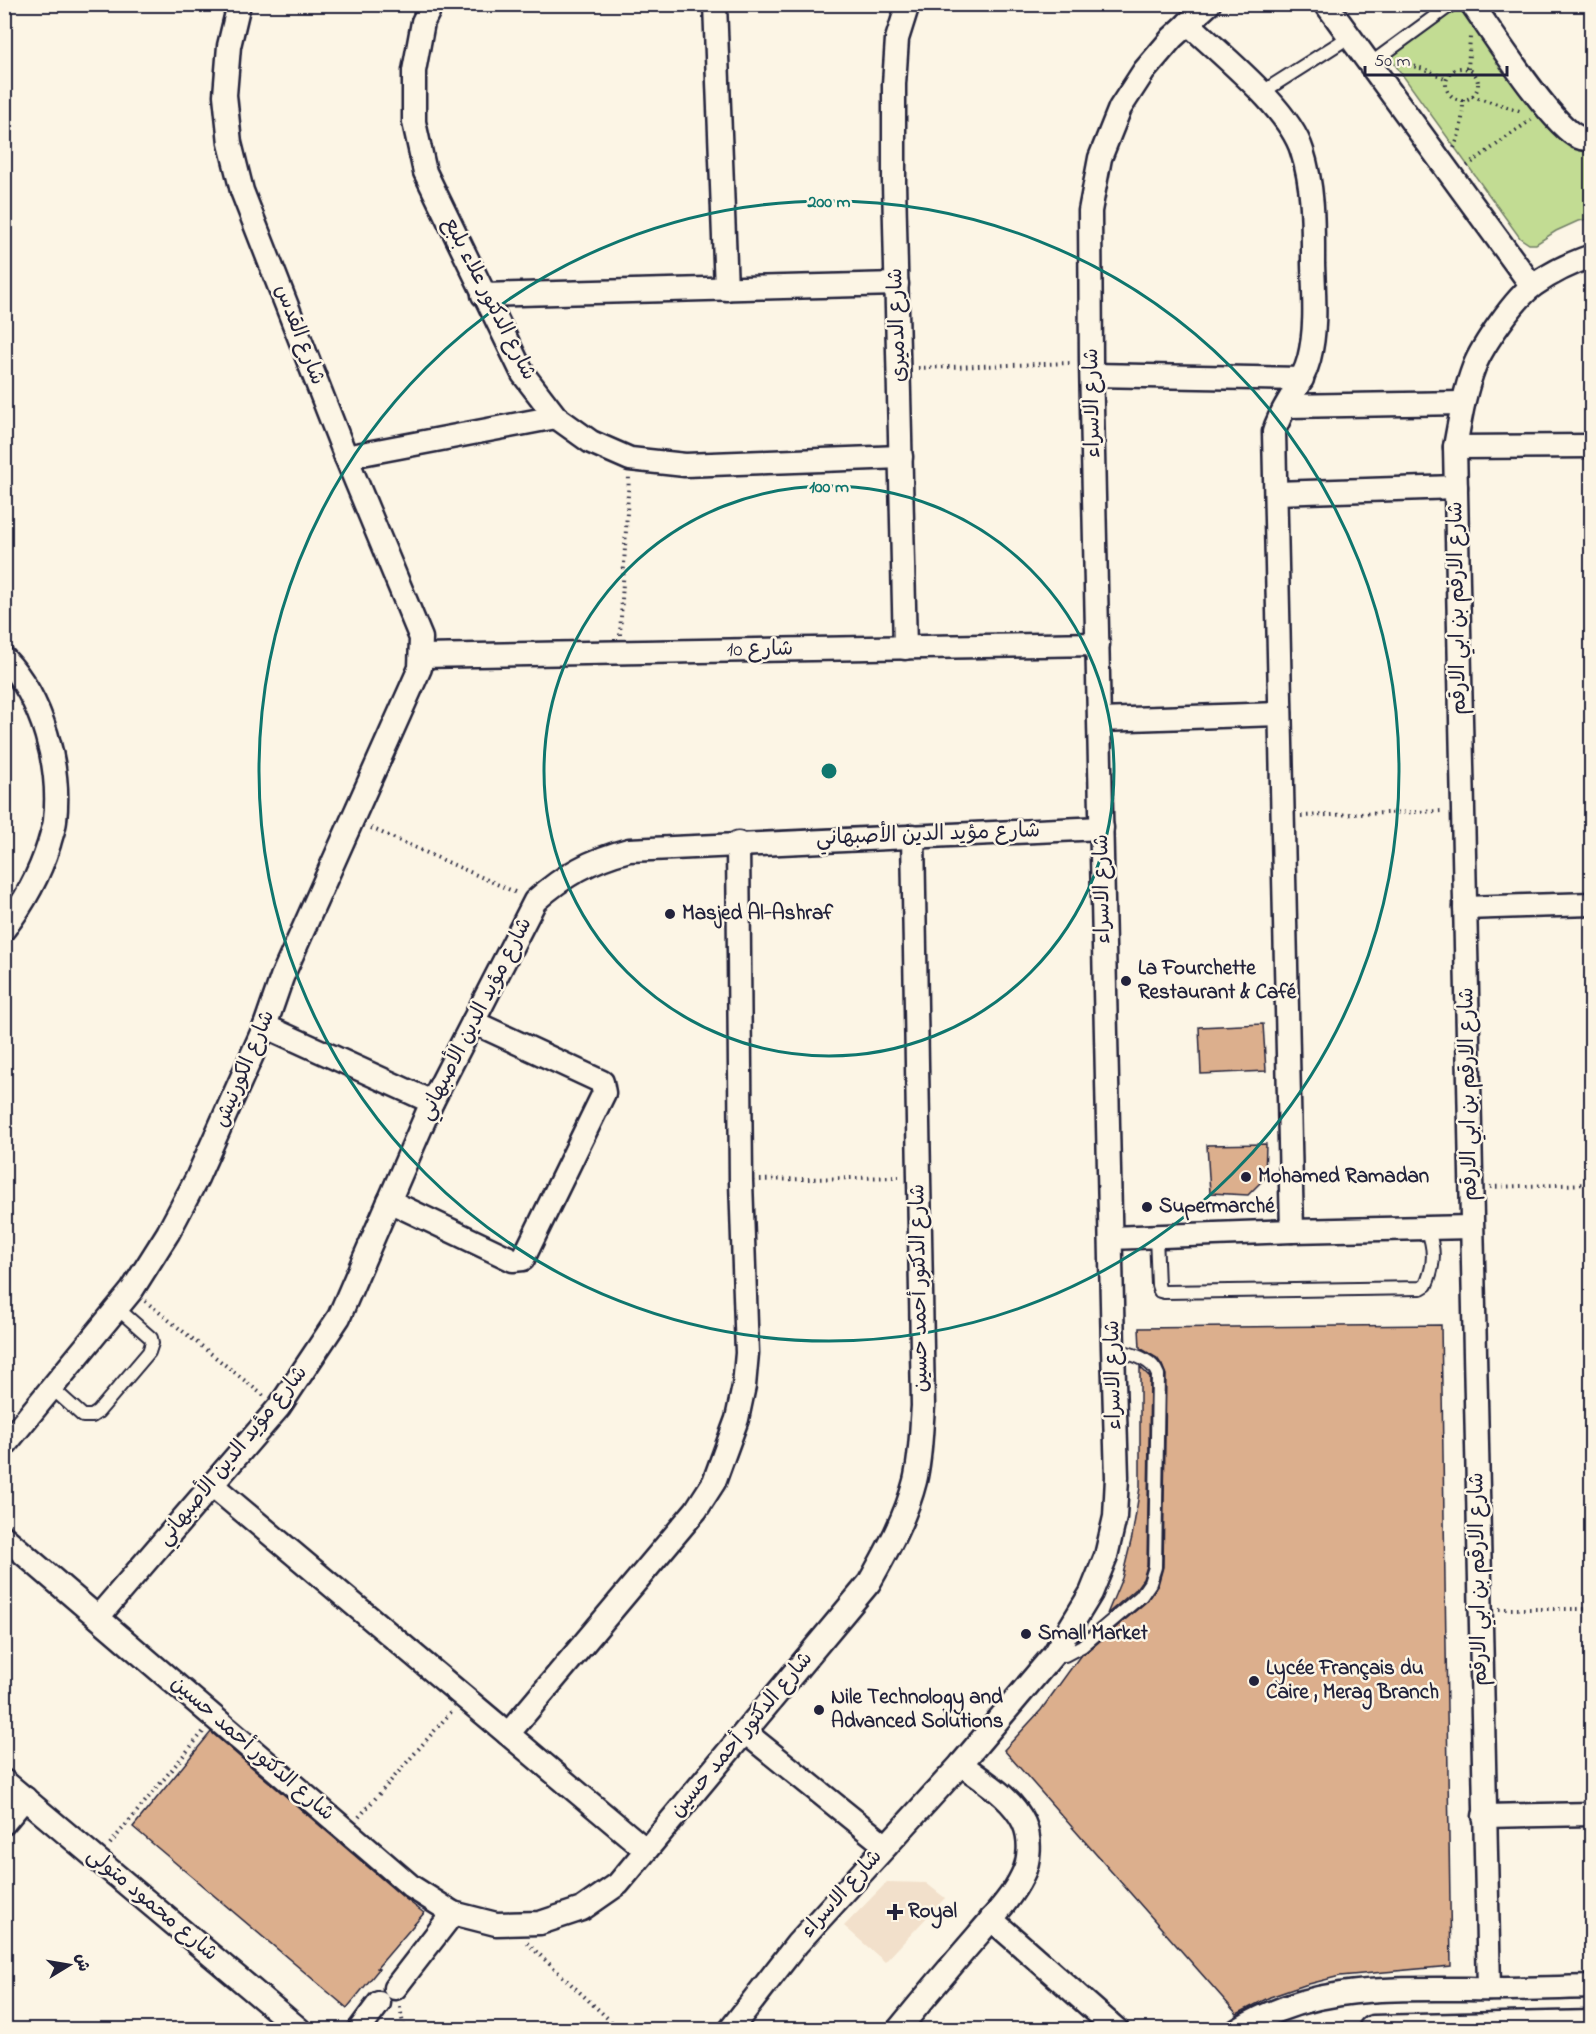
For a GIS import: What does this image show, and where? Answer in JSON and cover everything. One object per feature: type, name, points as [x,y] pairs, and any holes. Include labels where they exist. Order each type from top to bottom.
[{"type":"street","name":"شارع القدس","points":[[239,4],[229,46],[226,85],[230,143],[242,191],[346,457],[421,638],[422,656]]},
{"type":"street","name":"شارع الدكتور علاء بلبع","points":[[432,4],[423,22],[414,71],[414,122],[425,172],[523,374],[556,417],[591,442],[630,459],[685,465],[901,457]]},
{"type":"street","points":[[715,4],[726,289]]},
{"type":"street","name":"شارع الدميرى","points":[[905,648],[894,182],[894,84],[897,39],[908,4]]},
{"type":"street","name":"شارع الاسراء","points":[[730,2030],[797,1944],[961,1764],[1054,1654],[1091,1593],[1106,1556],[1115,1517],[1117,1477],[1090,211],[1100,158],[1120,108],[1144,71],[1172,38],[1209,4]]},
{"type":"street","points":[[1326,4],[1349,37],[1372,62],[1532,286]]},
{"type":"street","points":[[1472,4],[1546,108],[1578,137],[1592,138]]},
{"type":"street","points":[[1188,23],[1285,118],[1301,148],[1310,183],[1313,339],[1302,379],[1278,418],[1274,432],[1292,1231]]},
{"type":"street","name":"شارع الارقم بن ابي الارقم","points":[[1489,1989],[1455,447],[1463,403],[1475,365],[1496,328],[1532,286],[1573,262],[1592,256]]},
{"type":"street","points":[[483,295],[897,284]]},
{"type":"street","points":[[1092,369],[1302,379]]},
{"type":"street","points":[[1287,406],[1463,403]]},
{"type":"street","points":[[346,457],[556,417]]},
{"type":"street","points":[[1455,447],[1592,446]]},
{"type":"street","points":[[1276,493],[1456,487]]},
{"type":"street","name":"شارع 10","points":[[422,656],[1098,644]]},
{"type":"street","name":"شارع الكورنيش","points":[[4,1446],[124,1299],[168,1233],[197,1178],[265,1026],[282,977],[416,682],[422,656]]},
{"type":"street","points":[[4,658],[12,666],[33,700],[47,736],[55,779],[55,823],[40,871],[20,908],[4,929]]},
{"type":"street","points":[[1100,720],[1280,714]]},
{"type":"street","name":"شارع مؤيد الدين الأصبهاني","points":[[98,1617],[279,1407],[339,1317],[432,1102],[535,901],[556,882],[603,857],[629,850],[738,843],[1102,828]]},
{"type":"street","name":"شارع الدكتور أحمد حسين","points":[[4,1537],[412,1887],[453,1913],[496,1924],[540,1923],[582,1909],[618,1884],[746,1733],[868,1583],[887,1551],[906,1510],[912,1490],[920,1454],[923,1406],[913,836]]},
{"type":"street","points":[[508,1734],[696,1510],[714,1482],[737,1419],[744,1386],[747,1353],[741,1181],[738,843]]},
{"type":"street","points":[[1465,908],[1592,904]]},
{"type":"street","points":[[389,1201],[513,1260],[524,1259],[604,1093],[602,1082],[473,1022]]},
{"type":"street","points":[[265,1026],[432,1102]]},
{"type":"street","points":[[1111,1238],[1472,1227]]},
{"type":"street","points":[[212,1485],[646,1850]]},
{"type":"street","points":[[746,1733],[886,1846]]},
{"type":"street","points":[[905,2027],[1022,1877],[1027,1864],[1028,1838],[1025,1825],[1011,1803],[961,1764]]},
{"type":"street","name":"شارع محمود متولى","points":[[4,1781],[300,2030]]},
{"type":"street","points":[[4,1823],[25,1798]]},
{"type":"street","points":[[1484,1816],[1592,1814]]},
{"type":"street","points":[[359,2030],[453,1913]]},
{"type":"street","points":[[991,1918],[1117,2030]]},
{"type":"street","points":[[1238,2030],[1280,2009],[1333,1994],[1378,1989],[1592,1987]]},
{"type":"street","points":[[1373,2030],[1592,2025]]},
{"type":"lane","points":[[1372,62],[1452,4]]},
{"type":"lane","points":[[1261,93],[1349,37]]},
{"type":"lane","points":[[1156,1236],[1158,1285],[1160,1291],[1164,1292],[1421,1288],[1426,1286],[1432,1272],[1434,1257],[1427,1228]]},
{"type":"lane","points":[[52,1388],[83,1416],[92,1416],[98,1412],[149,1352],[151,1338],[124,1299]]},
{"type":"lane","points":[[1054,1654],[1065,1655],[1082,1646],[1141,1596],[1150,1583],[1155,1567],[1158,1375],[1156,1368],[1146,1360],[1113,1349]]},
{"type":"path","points":[[1372,62],[1399,63],[1424,69],[1447,79]]},
{"type":"path","points":[[1458,68],[1473,72],[1478,81],[1476,92],[1463,100],[1449,93],[1446,84],[1449,74],[1458,68]]},
{"type":"path","points":[[1448,171],[1536,116],[1472,96]]},
{"type":"path","points":[[1448,171],[1460,134],[1463,100]]},
{"type":"path","points":[[900,368],[1092,369]]},
{"type":"path","points":[[619,653],[630,459]]},
{"type":"path","points":[[1282,816],[1462,810]]},
{"type":"path","points":[[353,821],[535,901]]},
{"type":"path","points":[[741,1181],[918,1176]]},
{"type":"path","points":[[1471,1187],[1592,1184]]},
{"type":"path","points":[[124,1299],[279,1407]]},
{"type":"path","points":[[1480,1609],[1592,1609]]},
{"type":"path","points":[[347,1831],[464,1697]]},
{"type":"path","points":[[98,1859],[215,1718]]},
{"type":"path","points":[[506,1924],[619,2029]]},
{"type":"path","points":[[609,2030],[619,2029]]},
{"type":"shaded area","name":"Royal","points":[[887,1882],[926,1883],[945,1898],[885,1962],[844,1926]]},
{"type":"green space","points":[[1460,6],[1549,129],[1575,148],[1591,147],[1591,219],[1578,221],[1556,231],[1536,244],[1529,244],[1520,238],[1388,55]]},
{"type":"building","points":[[1263,1024],[1266,1071],[1201,1074],[1199,1027]]},
{"type":"building","points":[[1266,1144],[1265,1178],[1248,1195],[1210,1193],[1207,1145]]},
{"type":"building","name":"Lycée Français du Caire , Merag Branch","points":[[1441,1325],[1451,1966],[1340,1976],[1270,1997],[1237,2014],[1004,1750],[1041,1710],[1080,1656],[1146,1602],[1158,1585],[1163,1567],[1166,1375],[1157,1358],[1140,1348],[1139,1328]]},
{"type":"building","points":[[1140,1367],[1150,1377],[1147,1566],[1143,1579],[1135,1590],[1107,1614],[1122,1578],[1132,1537],[1140,1487]]},
{"type":"building","points":[[211,1732],[424,1913],[377,1968],[379,1969],[347,2008],[133,1827]]},
{"type":"place","name":"Masjed Al-Ashraf","points":[[670,914]]},
{"type":"place","name":"La Fourchette Restaurant & Café","points":[[1126,981]]},
{"type":"place","name":"Mohamed Ramadan","points":[[1246,1177]]},
{"type":"place","name":"Supermarché","points":[[1147,1207]]},
{"type":"place","name":"Small Market","points":[[1026,1634]]},
{"type":"place","name":"Lycée Français du Caire , Merag Branch","points":[[1254,1681]]},
{"type":"place","name":"Nile Technology and Advanced Solutions","points":[[819,1710]]},
{"type":"place","name":"Royal","points":[[895,1912]]}]
